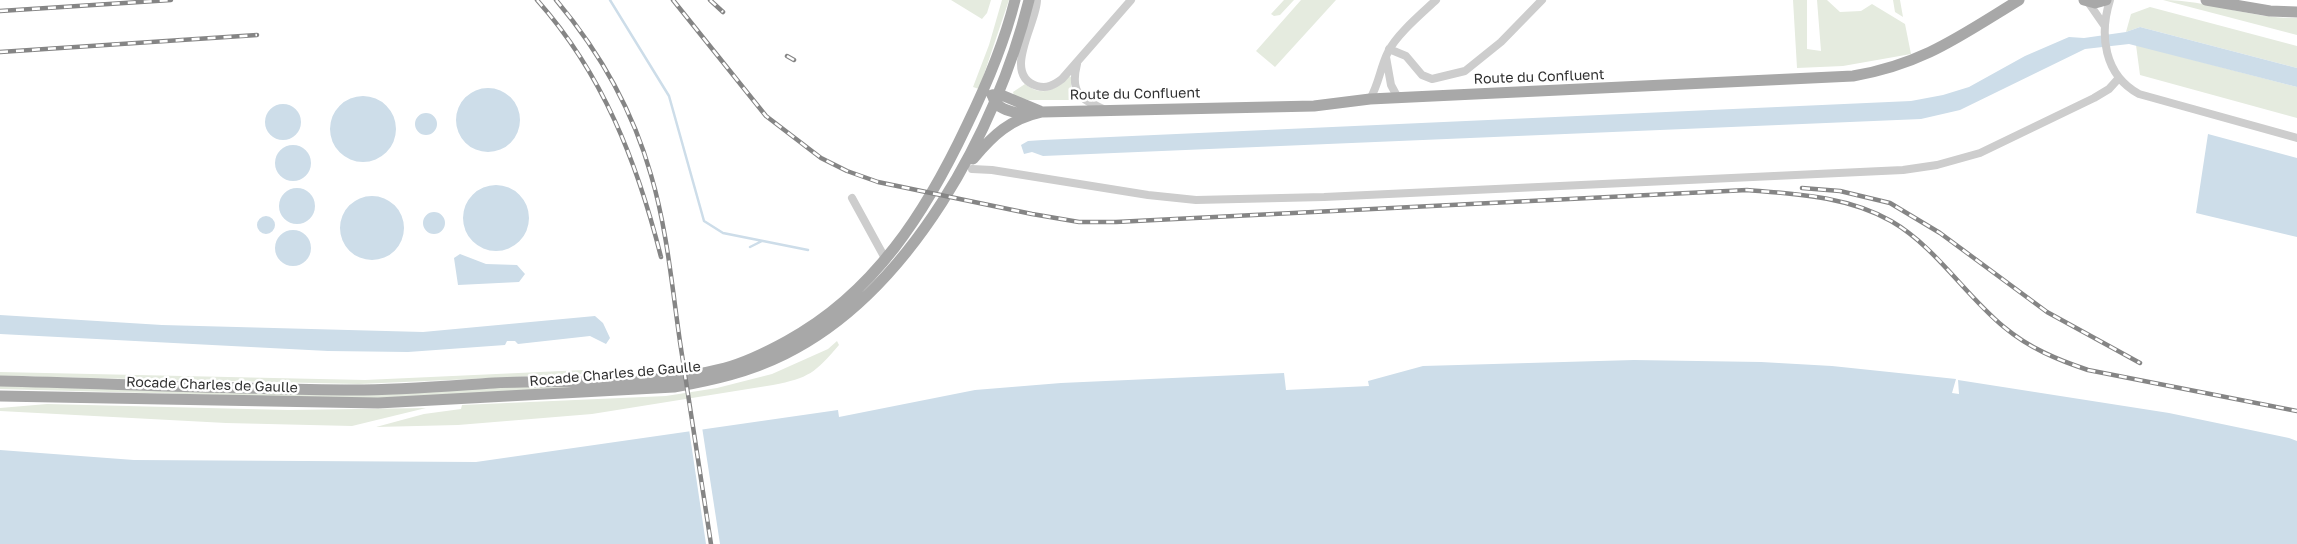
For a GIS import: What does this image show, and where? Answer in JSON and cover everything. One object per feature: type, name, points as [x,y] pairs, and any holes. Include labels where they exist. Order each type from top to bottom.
[{"type":"main road","name":"Rocade Charles de Gaulle","points":[[0,396],[378,403],[674,387],[712,381],[733,375],[787,353],[837,320],[858,302],[898,260],[930,221],[960,172],[996,98],[1016,46],[1029,0]]},
{"type":"main road","name":"Route du Confluent","points":[[1026,115],[1042,112],[1105,110],[1314,106],[1370,99],[1806,80],[1853,76],[1913,62],[1953,42],[2019,0]]},
{"type":"main road","points":[[2085,0],[2095,3],[2106,0]]},
{"type":"main road","points":[[2206,0],[2270,11],[2297,12]]},
{"type":"main road","points":[[2244,0],[2297,5]]},
{"type":"main road","name":"Rocade Charles de Gaulle","points":[[0,381],[353,390],[684,376],[726,368],[746,361],[794,337],[842,303],[886,260],[920,213],[953,156],[995,65],[1014,5]]},
{"type":"main road","points":[[1014,5],[1009,44],[994,84],[996,98],[1003,109],[1026,115]]},
{"type":"main road","points":[[977,106],[996,98],[1042,112]]},
{"type":"main road","points":[[960,172],[1001,128],[1026,115]]},
{"type":"street","points":[[1037,0],[1021,56],[1022,72],[1025,78],[1036,86],[1051,86],[1062,79],[1131,0]]},
{"type":"street","points":[[1370,99],[1378,86],[1379,69],[1387,53],[1436,0]]},
{"type":"street","points":[[1387,53],[1406,56],[1422,74],[1432,79],[1465,71],[1501,42],[1542,0]]},
{"type":"street","points":[[2085,0],[2104,28]]},
{"type":"street","points":[[2110,0],[2104,28],[2110,65],[2118,79],[2139,94],[2297,138]]},
{"type":"street","points":[[1387,53],[1391,84],[1398,98]]},
{"type":"street","points":[[1078,62],[1073,80],[1076,90],[1081,98],[1105,110]]},
{"type":"street","points":[[972,169],[1196,200],[1324,197],[1903,170],[1937,165],[1980,153],[2094,98],[2109,89],[2118,79]]},
{"type":"street","points":[[852,198],[886,260]]},
{"type":"shaded area","points":[[951,0],[991,0],[987,13],[982,19]]},
{"type":"shaded area","points":[[1002,0],[1009,0],[979,89],[973,87],[989,45]]},
{"type":"shaded area","points":[[1284,0],[1294,0],[1280,15],[1274,16],[1271,14]]},
{"type":"shaded area","points":[[1301,0],[1336,0],[1275,67],[1256,51]]},
{"type":"shaded area","points":[[1793,0],[1807,0],[1807,49],[1821,51],[1817,0],[1827,0],[1840,12],[1861,11],[1872,4],[1905,24],[1911,54],[1843,66],[1797,68]]},
{"type":"shaded area","points":[[1893,0],[1900,0],[1903,17],[1895,12]]},
{"type":"shaded area","points":[[2163,0],[2197,3],[2263,16],[2297,18],[2297,35]]},
{"type":"shaded area","points":[[2150,7],[2297,46],[2297,68],[2140,27],[2126,32],[2131,14]]},
{"type":"shaded area","points":[[2136,45],[2297,87],[2297,118],[2140,75]]},
{"type":"shaded area","points":[[1068,76],[1071,77],[1071,87],[1076,97],[1075,100],[1028,100],[1014,96],[1013,92],[1025,84],[1037,90],[1054,89]]},
{"type":"shaded area","points":[[837,341],[839,345],[824,362],[810,373],[795,380],[773,385],[592,414],[458,425],[376,427],[424,414],[461,409],[462,405],[666,396],[717,388],[772,374],[828,349]]},
{"type":"shaded area","points":[[584,370],[584,374],[359,384],[0,376],[0,372],[365,380]]},
{"type":"shaded area","points":[[543,384],[590,387],[370,399],[0,389],[0,386]]},
{"type":"shaded area","points":[[47,404],[288,410],[426,408],[352,426],[226,423],[0,411],[0,408]]},
{"type":"water","points":[[2140,27],[2297,68],[2297,87],[2129,44],[2085,49],[1960,110],[1921,119],[1043,156],[1032,152],[1024,154],[1021,145],[1028,141],[1043,140],[1911,101],[1943,95],[1969,87],[2025,56],[2069,37],[2084,38],[2126,32]]},
{"type":"water","points":[[482,88],[494,88],[511,97],[518,108],[520,120],[518,132],[511,143],[494,152],[482,152],[470,147],[461,138],[456,126],[456,114],[461,102],[470,93]]},
{"type":"water","points":[[363,96],[375,99],[386,106],[393,117],[396,129],[393,141],[386,152],[375,159],[363,162],[351,159],[340,152],[333,141],[330,129],[333,117],[340,106],[351,99]]},
{"type":"water","points":[[283,104],[290,105],[296,109],[300,115],[300,129],[296,135],[290,139],[283,140],[276,139],[270,135],[266,129],[265,122],[266,115],[270,109],[276,105]]},
{"type":"water","points":[[426,113],[434,116],[437,124],[434,132],[426,135],[418,132],[415,124],[418,116]]},
{"type":"water","points":[[2208,134],[2297,158],[2297,237],[2196,213]]},
{"type":"water","points":[[293,145],[300,146],[306,150],[310,156],[310,170],[306,176],[300,180],[293,181],[286,180],[280,176],[276,170],[275,163],[276,156],[280,150],[286,146]]},
{"type":"water","points":[[496,185],[508,188],[519,195],[526,206],[529,218],[526,230],[519,241],[508,248],[496,251],[484,248],[473,241],[466,230],[463,218],[466,206],[473,195],[484,188]]},
{"type":"water","points":[[297,188],[304,189],[310,193],[314,199],[314,213],[310,219],[304,223],[297,224],[290,223],[284,219],[280,213],[279,206],[280,199],[284,193],[290,189]]},
{"type":"water","points":[[366,196],[378,196],[395,205],[402,216],[404,228],[402,240],[395,251],[378,260],[366,260],[354,255],[345,246],[340,234],[340,222],[345,210],[354,201]]},
{"type":"water","points":[[434,212],[442,215],[445,223],[442,231],[434,234],[426,231],[423,223],[426,215]]},
{"type":"water","points":[[262,216],[270,216],[275,221],[273,232],[262,234],[257,229],[257,221]]},
{"type":"water","points":[[293,230],[300,231],[306,235],[310,241],[310,255],[306,261],[300,265],[293,266],[286,265],[280,261],[276,255],[275,248],[276,241],[280,235],[286,231]]},
{"type":"water","points":[[460,254],[486,264],[517,265],[525,274],[519,282],[458,285],[454,258]]},
{"type":"water","points":[[0,315],[162,325],[423,332],[595,316],[603,323],[610,338],[606,344],[590,336],[518,344],[515,341],[507,341],[505,345],[408,352],[328,351],[0,334]]},
{"type":"water","points":[[1634,360],[1761,362],[1832,366],[1956,379],[1952,393],[1959,394],[1958,380],[2169,413],[2289,438],[2297,441],[2297,544],[0,544],[0,450],[134,460],[476,462],[838,410],[839,417],[975,390],[1061,383],[1284,373],[1286,390],[1369,386],[1368,381],[1423,366]]},
{"type":"pier","points":[[702,427],[720,544],[706,544],[689,429]]},
{"type":"waterway","points":[[610,0],[669,96],[704,221],[723,233],[808,250]]},
{"type":"waterway","points":[[750,247],[762,241]]},
{"type":"railway","points":[[0,11],[171,0]]},
{"type":"railway","points":[[537,0],[581,58],[615,121],[641,187],[661,257]]},
{"type":"railway","points":[[556,0],[586,40],[613,83],[635,128],[657,195],[672,279],[711,544]]},
{"type":"railway","points":[[673,0],[766,116],[821,158],[847,171],[878,182],[1079,222],[1116,222],[1747,190],[1821,198],[1857,206],[1891,221],[1936,257],[2004,327],[2023,341],[2055,358],[2088,370],[2297,411]]},
{"type":"railway","points":[[710,0],[723,12]]},
{"type":"railway","points":[[0,52],[257,35]]},
{"type":"railway","points":[[787,56],[794,60]]},
{"type":"railway","points":[[1802,188],[1840,191],[1890,203],[1940,233],[2047,312],[2140,363]]}]
